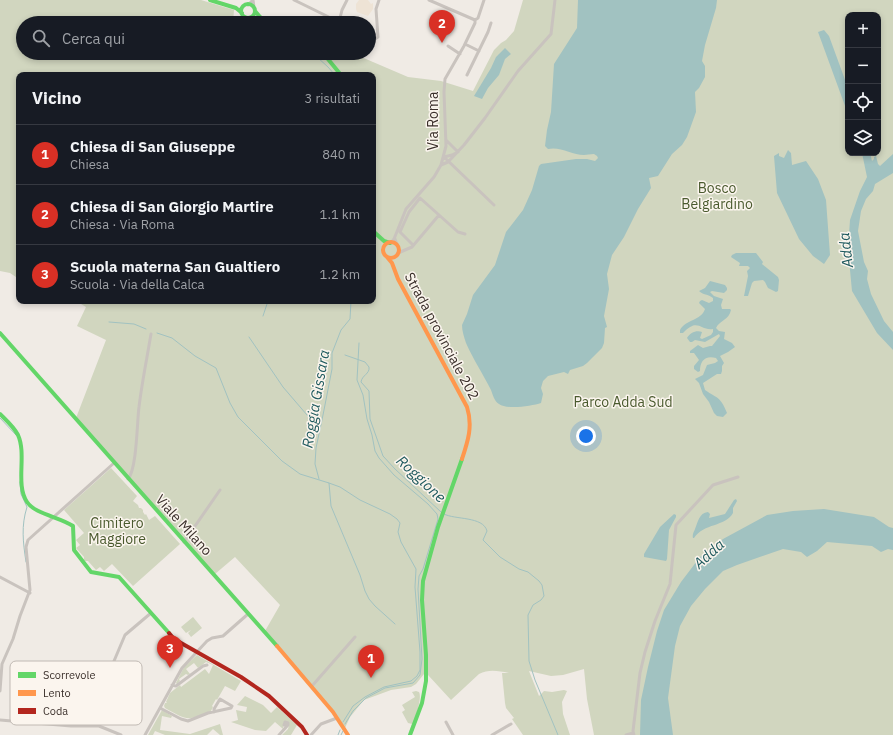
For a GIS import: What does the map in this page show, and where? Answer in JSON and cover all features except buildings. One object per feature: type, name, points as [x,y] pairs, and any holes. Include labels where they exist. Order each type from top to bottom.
[{"type":"street","points":[[210,0],[235,8],[243,8],[253,0]]},
{"type":"street","points":[[253,0],[254,14],[253,16]]},
{"type":"street","points":[[294,0],[327,16]]},
{"type":"street","points":[[341,16],[347,0]]},
{"type":"street","points":[[376,39],[378,37],[376,9],[378,0]]},
{"type":"street","points":[[429,0],[436,1],[475,20]]},
{"type":"street","name":"Via Roma","points":[[390,243],[395,237],[406,209],[434,177],[445,155],[446,140],[444,82],[466,44],[475,20],[478,18],[484,0]]},
{"type":"street","points":[[441,165],[450,161],[458,152],[486,118],[518,71],[551,34],[555,0]]},
{"type":"street","points":[[248,5],[254,9],[259,16]]},
{"type":"street","points":[[235,8],[244,16]]},
{"type":"street","points":[[242,13],[243,8]]},
{"type":"street","points":[[467,76],[491,23]]},
{"type":"street","points":[[466,44],[479,51]]},
{"type":"street","points":[[448,46],[460,54]]},
{"type":"street","points":[[330,60],[339,72]]},
{"type":"street","points":[[446,140],[458,152]]},
{"type":"street","points":[[445,155],[452,155],[458,152]]},
{"type":"street","points":[[445,155],[494,205]]},
{"type":"street","points":[[413,245],[400,233],[407,215],[420,198],[458,232],[464,234]]},
{"type":"street","points":[[397,255],[405,249],[410,248],[439,215]]},
{"type":"street","name":"Strada provinciale 202","points":[[378,236],[385,242],[397,246],[397,255],[393,260],[393,267]]},
{"type":"street","name":"Strada provinciale 202","points":[[378,236],[382,243],[384,254],[388,257],[398,279],[465,402],[470,415],[471,430],[443,513],[422,589],[426,649],[425,691],[410,735]]},
{"type":"street","points":[[395,237],[397,246],[405,249]]},
{"type":"street","points":[[384,249],[386,245],[390,243]]},
{"type":"street","name":"Strada provinciale 202","points":[[388,257],[392,258],[397,255]]},
{"type":"street","name":"Viale Milano","points":[[0,333],[312,686],[337,718],[348,735]]},
{"type":"street","points":[[128,479],[131,474],[136,443],[139,407],[151,334]]},
{"type":"street","points":[[0,414],[18,435],[22,451],[23,487],[26,500],[33,507],[73,526],[74,550],[86,567],[91,572],[119,577],[174,638],[202,656],[241,677],[273,699],[307,735]]},
{"type":"street","points":[[0,691],[2,664],[13,639],[24,603],[30,593],[31,583],[26,547],[28,540],[114,463]]},
{"type":"street","points":[[626,735],[633,734],[640,672],[655,621],[670,584],[676,525],[713,485],[738,477]]},
{"type":"street","points":[[184,542],[220,490]]},
{"type":"street","points":[[0,577],[30,593]]},
{"type":"street","points":[[114,661],[125,635],[151,613]]},
{"type":"street","points":[[145,735],[182,668],[211,638],[224,636],[248,614]]},
{"type":"street","points":[[312,686],[355,637]]},
{"type":"street","points":[[201,647],[200,651],[202,656]]},
{"type":"street","points":[[172,685],[176,686],[204,665],[207,665]]},
{"type":"street","points":[[160,708],[188,721],[231,708],[232,706],[220,699],[214,709],[214,712]]},
{"type":"street","points":[[311,735],[321,724],[337,718]]},
{"type":"street","points":[[0,720],[10,721]]},
{"type":"street","points":[[446,722],[453,735]]},
{"type":"street","points":[[492,735],[511,724]]},
{"type":"street","points":[[59,725],[99,726],[121,735]]},
{"type":"street","points":[[279,735],[287,726]]},
{"type":"green space","name":"Parco Adda Sud","points":[[0,0],[201,0],[234,10],[234,16],[16,16],[16,60],[368,60],[408,77],[441,81],[473,91],[494,50],[514,31],[523,0],[893,0],[893,735],[594,735],[587,699],[584,669],[563,675],[551,676],[529,671],[539,696],[544,691],[567,691],[562,702],[563,714],[570,735],[523,735],[512,719],[514,718],[506,708],[502,673],[509,673],[494,671],[486,671],[479,674],[451,700],[428,675],[424,674],[416,684],[411,687],[391,690],[364,700],[350,717],[345,728],[265,631],[280,605],[235,557],[215,574],[76,418],[106,340],[77,326],[86,307],[81,304],[376,304],[376,72],[16,72],[16,277],[10,273],[0,271]]},
{"type":"green space","name":"Cimitero Maggiore","points":[[111,468],[137,496],[133,501],[143,510],[149,520],[155,516],[180,544],[133,586],[112,564],[104,571],[100,567],[96,570],[88,561],[84,560],[84,557],[76,548],[80,545],[76,540],[84,533],[64,510]]},
{"type":"green space","points":[[193,617],[202,628],[191,637],[188,633],[191,630],[186,633],[181,627]]},
{"type":"green space","points":[[197,655],[241,681],[235,691],[225,686],[212,706],[211,711],[197,717],[188,718],[165,708],[164,706],[165,703],[167,703],[166,702],[170,693],[180,685],[181,687],[205,669],[209,674],[213,665],[206,662],[198,668],[194,663],[186,669],[190,674],[186,674],[179,679],[180,681],[177,684],[176,683],[184,667]]},
{"type":"green space","points":[[412,692],[419,692],[420,701],[412,727],[408,735],[412,724],[408,723],[402,712],[405,710],[402,705],[415,697]]},
{"type":"green space","points":[[245,696],[263,705],[271,713],[277,707],[297,725],[291,735],[282,735],[288,729],[289,725],[284,722],[283,729],[275,722],[266,731],[255,730],[231,722],[238,720],[236,710],[246,712],[247,707],[237,705]]},
{"type":"green space","points":[[162,710],[172,716],[171,718],[162,716],[160,730],[190,734],[220,724],[223,735],[220,735],[213,729],[207,735],[165,735],[155,731],[153,735],[148,735]]},
{"type":"shaded area","points":[[359,0],[368,0],[371,4],[373,3],[373,9],[368,16],[357,12],[356,4]]},
{"type":"water","points":[[578,0],[717,0],[702,61],[705,66],[705,77],[695,92],[696,112],[687,137],[682,145],[672,154],[658,176],[649,178],[651,188],[638,209],[624,237],[612,255],[607,274],[609,289],[604,316],[607,327],[605,328],[604,343],[602,348],[587,363],[583,366],[570,370],[568,374],[564,372],[548,376],[543,381],[541,388],[543,394],[541,403],[508,407],[497,403],[495,400],[466,343],[462,325],[473,295],[495,265],[506,232],[523,210],[532,190],[539,166],[541,164],[576,159],[595,161],[598,158],[594,154],[580,155],[552,148],[548,149],[545,146],[551,112],[554,64],[577,28]]},
{"type":"water","points":[[824,30],[829,36],[845,80],[845,106],[818,32]]},
{"type":"water","points":[[505,48],[511,54],[505,59],[499,75],[488,88],[482,99],[474,96],[496,57]]},
{"type":"water","points":[[788,150],[791,153],[792,165],[806,161],[818,179],[826,200],[830,255],[824,264],[813,256],[799,239],[777,193],[774,156],[779,153],[779,156],[784,158]]},
{"type":"water","points":[[893,154],[893,173],[875,184],[873,191],[866,199],[861,211],[858,231],[864,262],[868,271],[867,279],[871,294],[884,321],[893,332],[893,350],[877,333],[852,291],[848,249],[850,220],[860,191],[867,177],[863,156],[871,156],[872,161],[876,156],[880,166]]},
{"type":"water","points":[[736,253],[756,253],[763,262],[762,264],[778,277],[778,291],[776,292],[768,288],[763,280],[754,281],[748,296],[744,296],[748,276],[747,271],[750,268],[748,266],[739,266],[740,263],[731,257]]},
{"type":"water","points":[[710,281],[725,285],[727,288],[724,293],[710,292],[714,296],[723,299],[721,305],[722,309],[731,310],[728,316],[716,328],[719,331],[725,332],[724,339],[732,343],[735,347],[720,356],[724,363],[721,374],[717,374],[703,383],[705,390],[718,398],[722,404],[727,413],[723,417],[717,416],[714,413],[703,394],[699,383],[695,379],[703,375],[707,365],[718,361],[716,358],[712,357],[706,358],[702,362],[700,371],[698,372],[694,369],[694,366],[699,360],[694,353],[690,353],[690,351],[698,345],[703,348],[712,346],[720,336],[719,334],[705,342],[695,340],[690,342],[687,338],[691,333],[698,331],[702,332],[700,338],[702,339],[711,335],[713,329],[696,325],[688,328],[683,333],[680,333],[683,326],[703,313],[705,309],[699,303],[700,301],[702,300],[709,303],[713,301],[713,298],[699,291],[705,288]]},
{"type":"water","points":[[736,499],[737,501],[733,508],[733,513],[725,521],[703,530],[693,538],[698,521],[703,514],[708,512],[710,514],[709,518],[725,514]]},
{"type":"water","name":"Adda","points":[[824,509],[874,517],[893,528],[893,550],[888,549],[881,552],[872,546],[827,542],[807,557],[801,552],[783,549],[723,571],[691,606],[680,626],[675,646],[668,698],[673,735],[640,735],[641,700],[657,631],[664,610],[681,582],[700,557],[723,539],[767,515],[793,511]]},
{"type":"water","points":[[674,514],[676,517],[669,530],[666,561],[644,557],[644,554],[660,527]]},
{"type":"waterway","points":[[320,60],[332,72]]},
{"type":"waterway","points":[[263,316],[267,304]]},
{"type":"waterway","name":"Roggia Gissara","points":[[319,479],[315,464],[316,448],[332,369],[332,353],[341,330],[350,319],[351,304]]},
{"type":"waterway","points":[[109,322],[134,324],[146,329]]},
{"type":"waterway","points":[[157,333],[172,338],[195,356],[216,368],[230,403],[238,417],[282,461],[300,474],[329,483],[331,506],[360,575],[365,591],[375,606],[395,624]]},
{"type":"waterway","points":[[249,337],[283,387],[319,429]]},
{"type":"waterway","points":[[345,724],[353,711],[366,698],[385,688],[413,683],[420,675],[422,659],[418,589],[419,576],[423,569],[438,519],[437,514],[428,504],[394,475],[379,458],[375,451],[363,395],[357,380],[359,343]]},
{"type":"waterway","name":"Roggione","points":[[345,355],[365,362],[369,367],[361,382],[369,391],[370,419],[383,456],[441,512]]},
{"type":"waterway","points":[[0,418],[16,435]]},
{"type":"waterway","points":[[20,482],[21,494],[27,507],[23,534],[26,562]]},
{"type":"waterway","points":[[329,483],[340,487],[360,500],[390,514],[397,519],[400,523],[398,532],[401,542],[416,569],[415,587],[420,670],[417,676],[411,681],[384,687],[365,697],[353,706],[343,722]]},
{"type":"waterway","name":"Roggione","points":[[444,514],[480,523],[487,531],[483,540],[500,557],[519,569],[528,572],[542,585],[544,596],[533,605],[528,615],[529,661],[535,680],[558,735]]},
{"type":"waterway","points":[[338,735],[340,730]]},
{"type":"waterway","points":[[341,735],[343,731]]},
{"type":"traffic: fast","points":[[210,0],[236,8],[242,13]]},
{"type":"traffic: fast","points":[[243,16],[241,11],[245,5],[248,4],[253,6],[255,11]]},
{"type":"traffic: fast","points":[[253,16],[255,11]]},
{"type":"traffic: fast","points":[[255,11],[259,16]]},
{"type":"traffic: fast","points":[[329,60],[339,72]]},
{"type":"traffic: fast","points":[[376,234],[384,241],[390,243]]},
{"type":"traffic: fast","points":[[0,333],[277,646]]},
{"type":"traffic: fast","points":[[0,414],[18,435],[22,451],[22,487],[27,502],[36,510],[73,526],[74,550],[91,572],[119,577],[169,633]]},
{"type":"traffic: fast","points":[[410,735],[422,703],[426,681],[426,655],[422,600],[423,581],[438,527],[462,459]]},
{"type":"traffic: slow","points":[[391,242],[398,247],[399,250],[394,257],[391,258],[384,253],[383,250],[388,243],[391,242]]},
{"type":"traffic: slow","points":[[387,257],[392,263],[398,279],[467,407],[470,427],[468,440],[462,459]]},
{"type":"traffic: slow","points":[[277,646],[333,712],[348,735]]},
{"type":"traffic: jam","points":[[169,633],[174,639],[241,677],[269,696],[302,727],[307,735]]},
{"type":"place","name":"Chiesa di San Giorgio Martire","points":[[442,43]]},
{"type":"place","name":"Scuola materna San Gualtiero","points":[[170,668]]},
{"type":"place","name":"Chiesa di San Giuseppe","points":[[371,678]]},
{"type":"park label","name":"Bosco Belgiardino","points":[[717,196]]}]
